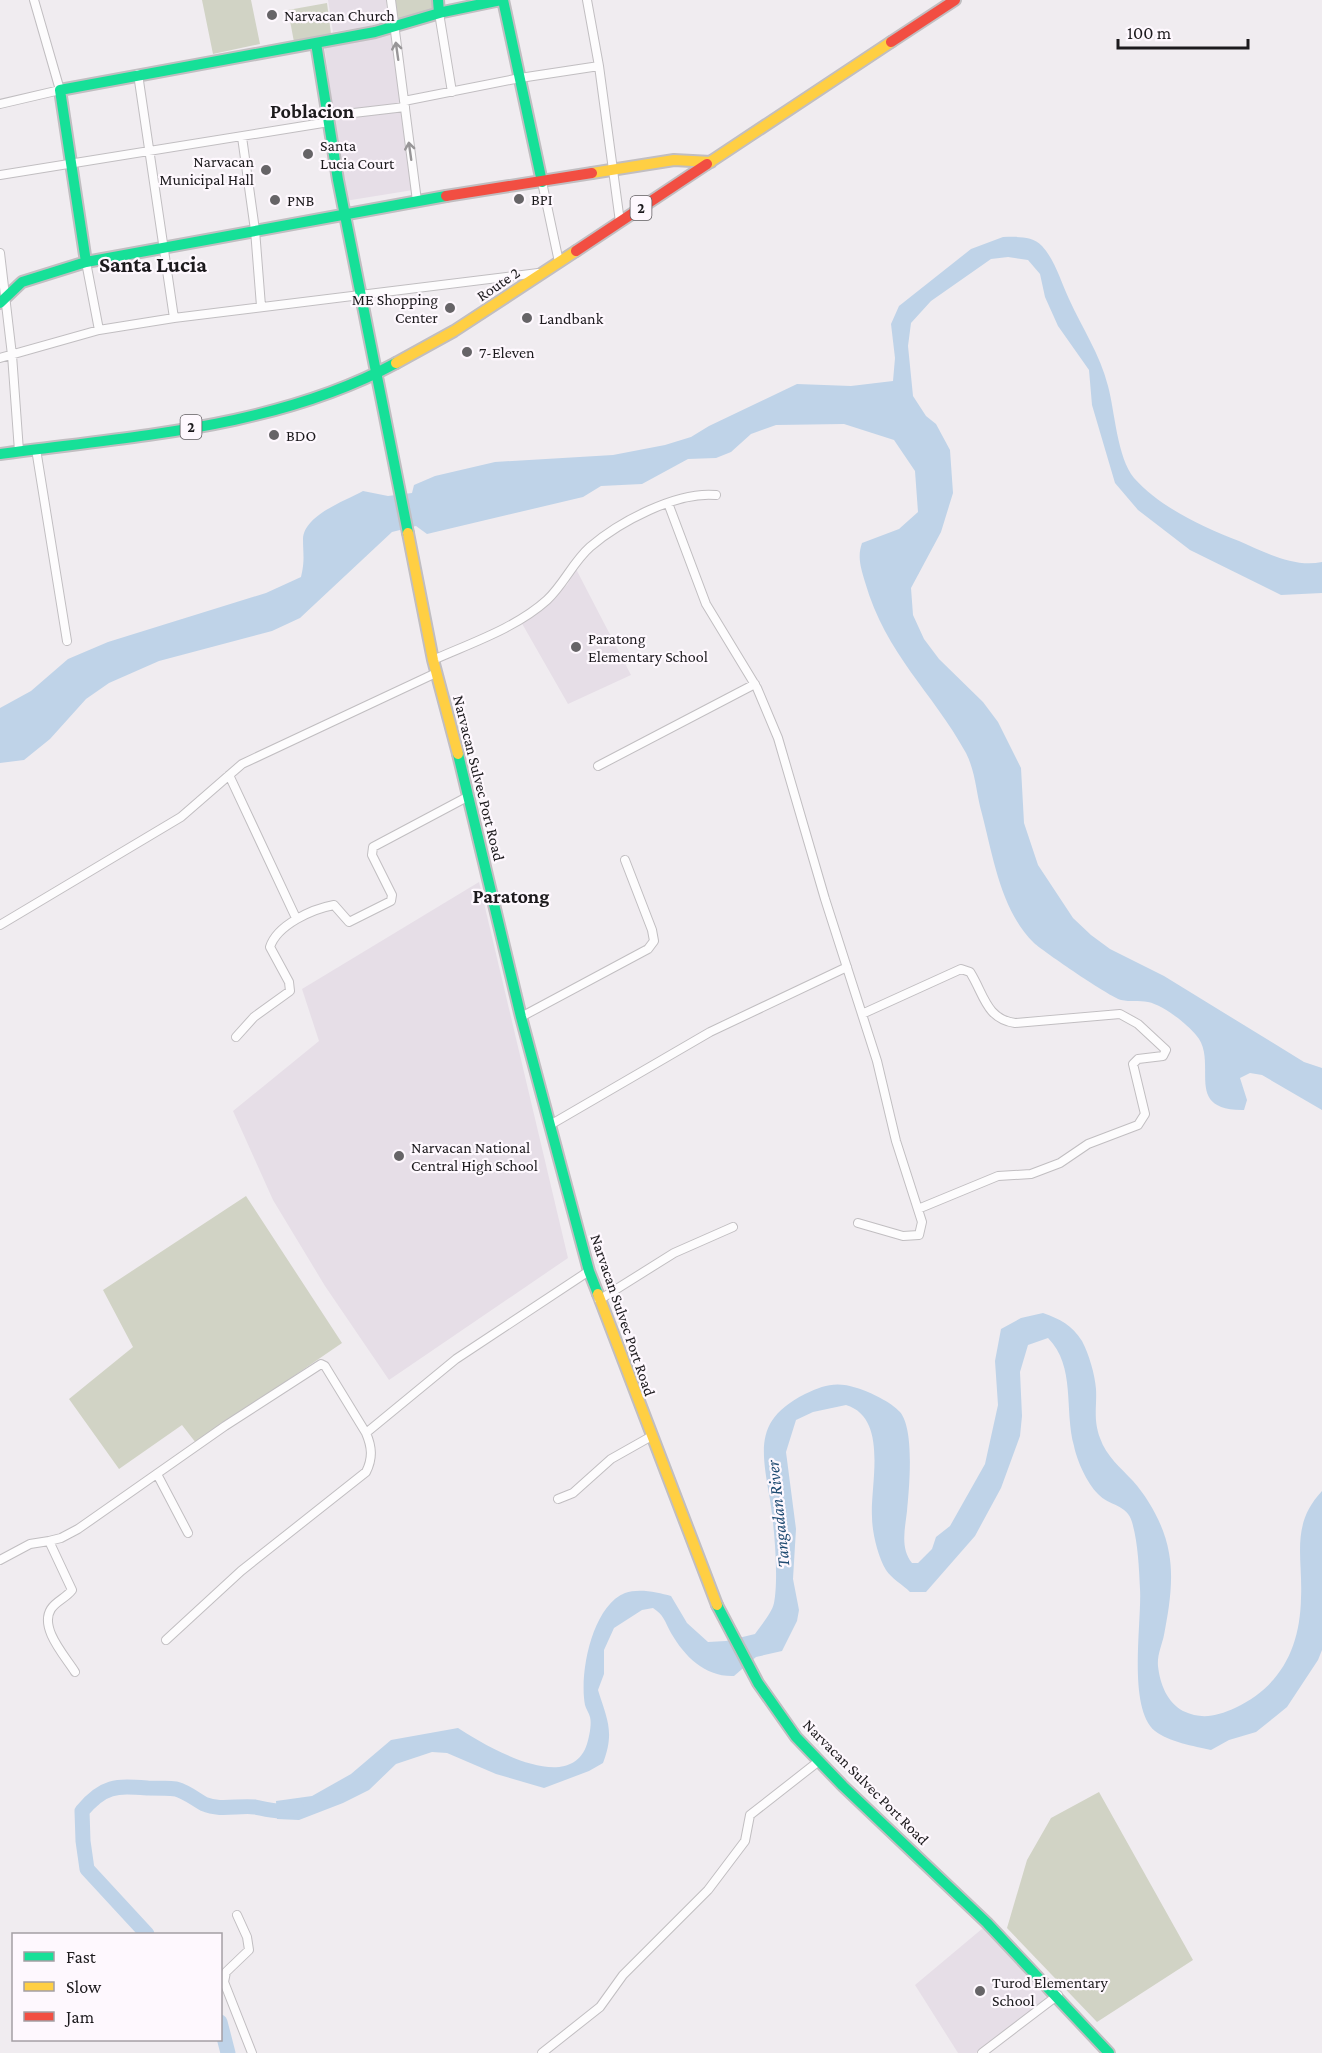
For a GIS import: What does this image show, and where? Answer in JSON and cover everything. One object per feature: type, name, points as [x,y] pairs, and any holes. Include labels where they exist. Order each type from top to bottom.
[{"type":"main road","points":[[438,0],[439,13]]},
{"type":"main road","points":[[86,262],[60,90],[394,28],[439,13],[502,0],[542,182]]},
{"type":"main road","name":"Route 2","points":[[0,454],[237,419],[377,374],[454,331],[955,0]]},
{"type":"main road","name":"Narvacan Sulvec Port Road","points":[[316,43],[346,214],[433,660],[469,796],[521,1017],[589,1271],[709,1588],[749,1666],[784,1722],[819,1761],[956,1892],[1058,1995],[1109,2053]]},
{"type":"main road","points":[[2,301],[22,282],[86,262],[417,201],[674,160],[711,162]]},
{"type":"street","points":[[0,104],[60,90],[34,0]]},
{"type":"street","points":[[391,0],[417,201]]},
{"type":"street","points":[[587,0],[599,66],[620,222]]},
{"type":"street","points":[[439,13],[452,92]]},
{"type":"street","points":[[0,175],[242,137],[520,78],[599,66]]},
{"type":"street","points":[[138,74],[174,318]]},
{"type":"street","points":[[242,137],[255,230],[261,306]]},
{"type":"street","points":[[542,182],[560,262]]},
{"type":"street","points":[[0,253],[2,301],[12,355],[19,451]]},
{"type":"street","points":[[86,262],[99,330]]},
{"type":"street","points":[[0,358],[99,330],[174,318],[543,272]]},
{"type":"street","points":[[1,282],[22,282]]},
{"type":"street","points":[[36,449],[67,641]]},
{"type":"street","points":[[433,660],[497,631],[531,612],[554,592],[590,547],[626,522],[668,503],[693,495],[716,495]]},
{"type":"street","points":[[668,503],[706,604],[755,684],[778,738],[862,1014],[896,1141],[918,1209],[921,1231],[916,1237],[888,1233],[858,1223]]},
{"type":"street","points":[[0,925],[172,822],[229,775],[258,755],[436,673]]},
{"type":"street","points":[[598,766],[755,684]]},
{"type":"street","points":[[229,775],[296,918]]},
{"type":"street","points":[[236,1037],[254,1017],[290,991],[289,982],[270,947],[296,918],[332,905],[336,906],[347,922],[352,922],[391,901],[392,895],[372,855],[373,847],[469,796]]},
{"type":"street","points":[[521,1017],[648,949],[654,941],[625,860]]},
{"type":"street","points":[[550,1125],[710,1032],[847,967]]},
{"type":"street","points":[[862,1014],[962,969],[970,972],[992,1013],[1004,1022],[1120,1014],[1138,1024],[1166,1050],[1163,1056],[1138,1059],[1133,1064],[1145,1114],[1138,1125],[1088,1144],[1069,1158],[1038,1172],[998,1176],[918,1209]]},
{"type":"street","points":[[599,1300],[674,1253],[733,1227]]},
{"type":"street","points":[[366,1432],[456,1359],[589,1271]]},
{"type":"street","points":[[0,1560],[30,1544],[69,1535],[321,1365],[326,1366],[366,1432],[371,1461],[366,1472],[241,1571],[166,1640]]},
{"type":"street","points":[[558,1499],[573,1493],[611,1459],[650,1437]]},
{"type":"street","points":[[157,1474],[188,1533]]},
{"type":"street","points":[[49,1541],[72,1590],[52,1607],[47,1620],[75,1672]]},
{"type":"street","points":[[542,2053],[600,2007],[623,1976],[708,1890],[745,1841],[750,1815],[819,1761]]},
{"type":"street","points":[[237,1915],[247,1937],[249,1950],[226,1972],[224,1982],[252,2053]]},
{"type":"street","points":[[982,2053],[1058,1995]]},
{"type":"shaded area","points":[[202,0],[251,0],[260,44],[213,54]]},
{"type":"shaded area","points":[[328,0],[386,0],[388,23],[333,32]]},
{"type":"shaded area","points":[[394,0],[435,0],[436,12],[397,23]]},
{"type":"shaded area","points":[[327,3],[331,34],[294,42],[288,10]]},
{"type":"shaded area","points":[[391,33],[413,190],[345,201],[324,43]]},
{"type":"shaded area","name":"Paratong Elementary School","points":[[576,569],[631,675],[568,704],[520,620],[567,585]]},
{"type":"shaded area","name":"Narvacan National Central High School","points":[[479,882],[568,1258],[389,1380],[325,1286],[273,1200],[233,1111],[319,1041],[302,989]]},
{"type":"shaded area","points":[[246,1196],[342,1343],[196,1443],[182,1425],[119,1469],[69,1399],[133,1347],[103,1290]]},
{"type":"shaded area","points":[[1099,1792],[1193,1960],[1097,2022],[1007,1928],[1027,1860],[1051,1818]]},
{"type":"shaded area","name":"Turod Elementary School","points":[[983,1928],[1047,1998],[976,2053],[958,2053],[915,1985]]},
{"type":"water","points":[[1003,237],[1024,237],[1034,240],[1051,258],[1100,363],[1108,386],[1120,447],[1134,478],[1157,499],[1183,516],[1211,529],[1279,558],[1301,563],[1322,562],[1322,593],[1281,595],[1190,550],[1138,510],[1115,483],[1092,405],[1089,370],[1058,326],[1045,297],[1040,274],[1028,260],[1008,257],[991,259],[931,301],[911,323],[908,346],[913,396],[926,416],[936,424],[950,450],[953,493],[941,532],[911,588],[913,615],[924,639],[939,659],[983,702],[998,722],[1021,768],[1024,823],[1038,865],[1073,918],[1110,949],[1164,976],[1304,1062],[1322,1068],[1322,1110],[1262,1075],[1250,1073],[1240,1078],[1247,1100],[1244,1110],[1225,1108],[1213,1102],[1207,1094],[1202,1046],[1196,1035],[1186,1025],[1154,1004],[1145,1001],[1121,1000],[1104,991],[1040,948],[1023,930],[1006,899],[1000,882],[974,776],[966,753],[885,631],[874,608],[861,567],[862,543],[899,529],[918,512],[915,471],[894,440],[844,424],[776,425],[751,434],[731,452],[716,458],[688,459],[642,484],[601,486],[583,497],[427,534],[416,526],[392,532],[300,618],[272,631],[159,661],[109,683],[86,699],[50,739],[24,760],[0,763],[0,708],[31,691],[68,659],[108,642],[266,593],[301,577],[303,539],[310,523],[327,510],[363,491],[388,496],[412,493],[414,485],[435,476],[495,462],[613,455],[665,445],[691,437],[797,384],[851,386],[893,381],[895,358],[891,324],[899,306],[971,249]]},
{"type":"water","points":[[1043,1313],[1065,1323],[1082,1341],[1094,1377],[1097,1425],[1103,1444],[1110,1456],[1145,1497],[1164,1534],[1170,1563],[1171,1584],[1168,1615],[1158,1666],[1165,1692],[1183,1711],[1209,1716],[1235,1708],[1265,1689],[1285,1664],[1297,1633],[1300,1616],[1302,1529],[1312,1504],[1322,1491],[1322,1650],[1318,1660],[1287,1707],[1256,1732],[1229,1740],[1211,1750],[1167,1738],[1155,1731],[1146,1720],[1138,1685],[1140,1589],[1137,1547],[1132,1522],[1130,1516],[1122,1508],[1098,1494],[1083,1472],[1075,1452],[1071,1432],[1066,1375],[1057,1349],[1048,1338],[1028,1345],[1020,1372],[1022,1416],[1020,1436],[1001,1488],[975,1536],[926,1592],[910,1592],[894,1579],[883,1565],[878,1551],[872,1517],[873,1438],[868,1423],[859,1412],[846,1405],[813,1412],[796,1420],[786,1452],[796,1529],[793,1579],[799,1610],[797,1621],[782,1651],[756,1657],[734,1676],[714,1673],[689,1657],[671,1633],[660,1613],[653,1608],[642,1610],[614,1628],[604,1650],[604,1674],[598,1690],[607,1718],[609,1743],[603,1763],[589,1771],[544,1788],[496,1774],[447,1753],[432,1752],[396,1764],[369,1790],[343,1803],[299,1820],[277,1819],[276,1801],[312,1796],[351,1774],[391,1740],[458,1728],[506,1755],[526,1762],[546,1767],[563,1766],[578,1759],[587,1744],[590,1727],[590,1717],[585,1705],[584,1676],[590,1642],[604,1612],[614,1600],[625,1593],[642,1591],[671,1596],[687,1623],[708,1642],[726,1641],[755,1634],[771,1611],[775,1592],[774,1533],[764,1462],[766,1436],[770,1424],[778,1414],[789,1404],[818,1388],[836,1384],[857,1388],[880,1398],[900,1412],[908,1432],[910,1460],[905,1545],[912,1563],[918,1563],[932,1549],[936,1537],[950,1526],[985,1464],[998,1405],[995,1361],[1001,1329],[1021,1318]]},
{"type":"waterway","name":"Tangadan River","points":[[146,1933],[87,1869],[82,1811],[97,1796],[111,1789],[127,1787],[169,1788],[180,1790],[204,1804],[216,1807],[255,1807],[280,1811],[296,1807]]},
{"type":"waterway","name":"Tangadan River","points":[[222,2030],[228,2053]]},
{"type":"traffic: fast","points":[[438,0],[439,13]]},
{"type":"traffic: fast","points":[[86,262],[60,90],[375,32],[443,12],[501,0]]},
{"type":"traffic: fast","points":[[503,0],[542,182]]},
{"type":"traffic: fast","points":[[316,43],[338,180],[408,533]]},
{"type":"traffic: fast","points":[[0,303],[22,282],[86,262],[446,196]]},
{"type":"traffic: fast","points":[[0,454],[152,434],[253,416],[350,385],[396,363]]},
{"type":"traffic: fast","points":[[458,754],[521,1017],[589,1271],[598,1294]]},
{"type":"traffic: fast","points":[[717,1605],[758,1683],[796,1737],[843,1786],[987,1923],[1109,2053]]},
{"type":"traffic: slow","points":[[707,164],[891,42]]},
{"type":"traffic: slow","points":[[592,173],[674,160],[711,162]]},
{"type":"traffic: slow","points":[[396,363],[454,331],[576,251]]},
{"type":"traffic: slow","points":[[408,533],[433,660],[458,754]]},
{"type":"traffic: slow","points":[[598,1294],[717,1605]]},
{"type":"traffic: jam","points":[[891,42],[955,0]]},
{"type":"traffic: jam","points":[[576,251],[707,164]]},
{"type":"traffic: jam","points":[[446,196],[592,173]]},
{"type":"place","name":"Narvacan Church","points":[[272,15]]},
{"type":"place","name":"Santa Lucia Court","points":[[308,154]]},
{"type":"place","name":"Narvacan Municipal Hall","points":[[266,170]]},
{"type":"place","name":"BPI","points":[[519,199]]},
{"type":"place","name":"PNB","points":[[275,200]]},
{"type":"place","name":"ME Shopping Center","points":[[450,308]]},
{"type":"place","name":"Landbank","points":[[527,318]]},
{"type":"place","name":"7-Eleven","points":[[467,352]]},
{"type":"place","name":"BDO","points":[[274,435]]},
{"type":"place","name":"Paratong Elementary School","points":[[576,647]]},
{"type":"place","name":"Narvacan National Central High School","points":[[399,1156]]},
{"type":"place","name":"Turod Elementary School","points":[[980,1991]]},
{"type":"district","name":"Poblacion","points":[[312,111]]},
{"type":"district","name":"Santa Lucia","points":[[153,264]]},
{"type":"district","name":"Paratong","points":[[511,896]]}]
